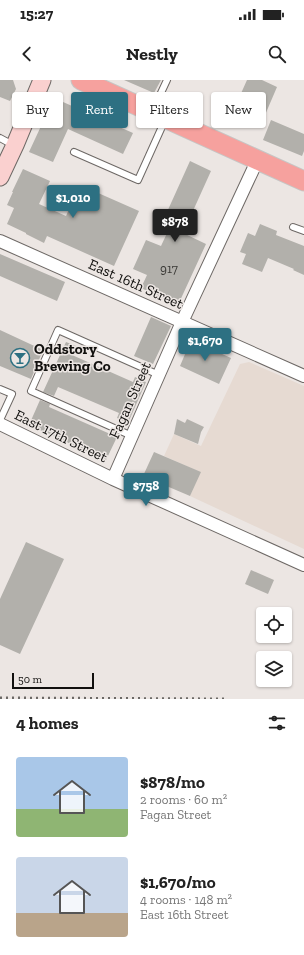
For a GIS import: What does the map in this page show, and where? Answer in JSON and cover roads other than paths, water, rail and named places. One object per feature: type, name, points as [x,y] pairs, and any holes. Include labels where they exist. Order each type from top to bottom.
[{"type":"main road","points":[[0,177],[7,142],[42,80]]},
{"type":"main road","points":[[81,80],[136,105]]},
{"type":"main road","points":[[185,128],[304,181]]},
{"type":"street","name":"Fagan Street","points":[[113,479],[182,322],[257,161]]},
{"type":"street","name":"East 16th Street","points":[[0,240],[304,376]]},
{"type":"street","name":"East 17th Street","points":[[0,424],[113,479],[304,565]]},
{"type":"lane","points":[[164,92],[167,80]]},
{"type":"lane","points":[[74,152],[138,180],[155,128]]},
{"type":"lane","points":[[293,227],[304,231]]},
{"type":"lane","points":[[132,436],[31,391],[37,377],[58,330],[159,375]]},
{"type":"lane","points":[[0,389],[12,394],[0,420]]},
{"type":"railway","points":[[0,698],[228,699]]},
{"type":"place","name":"Oddstory Brewing Co","points":[[20,358]]}]
